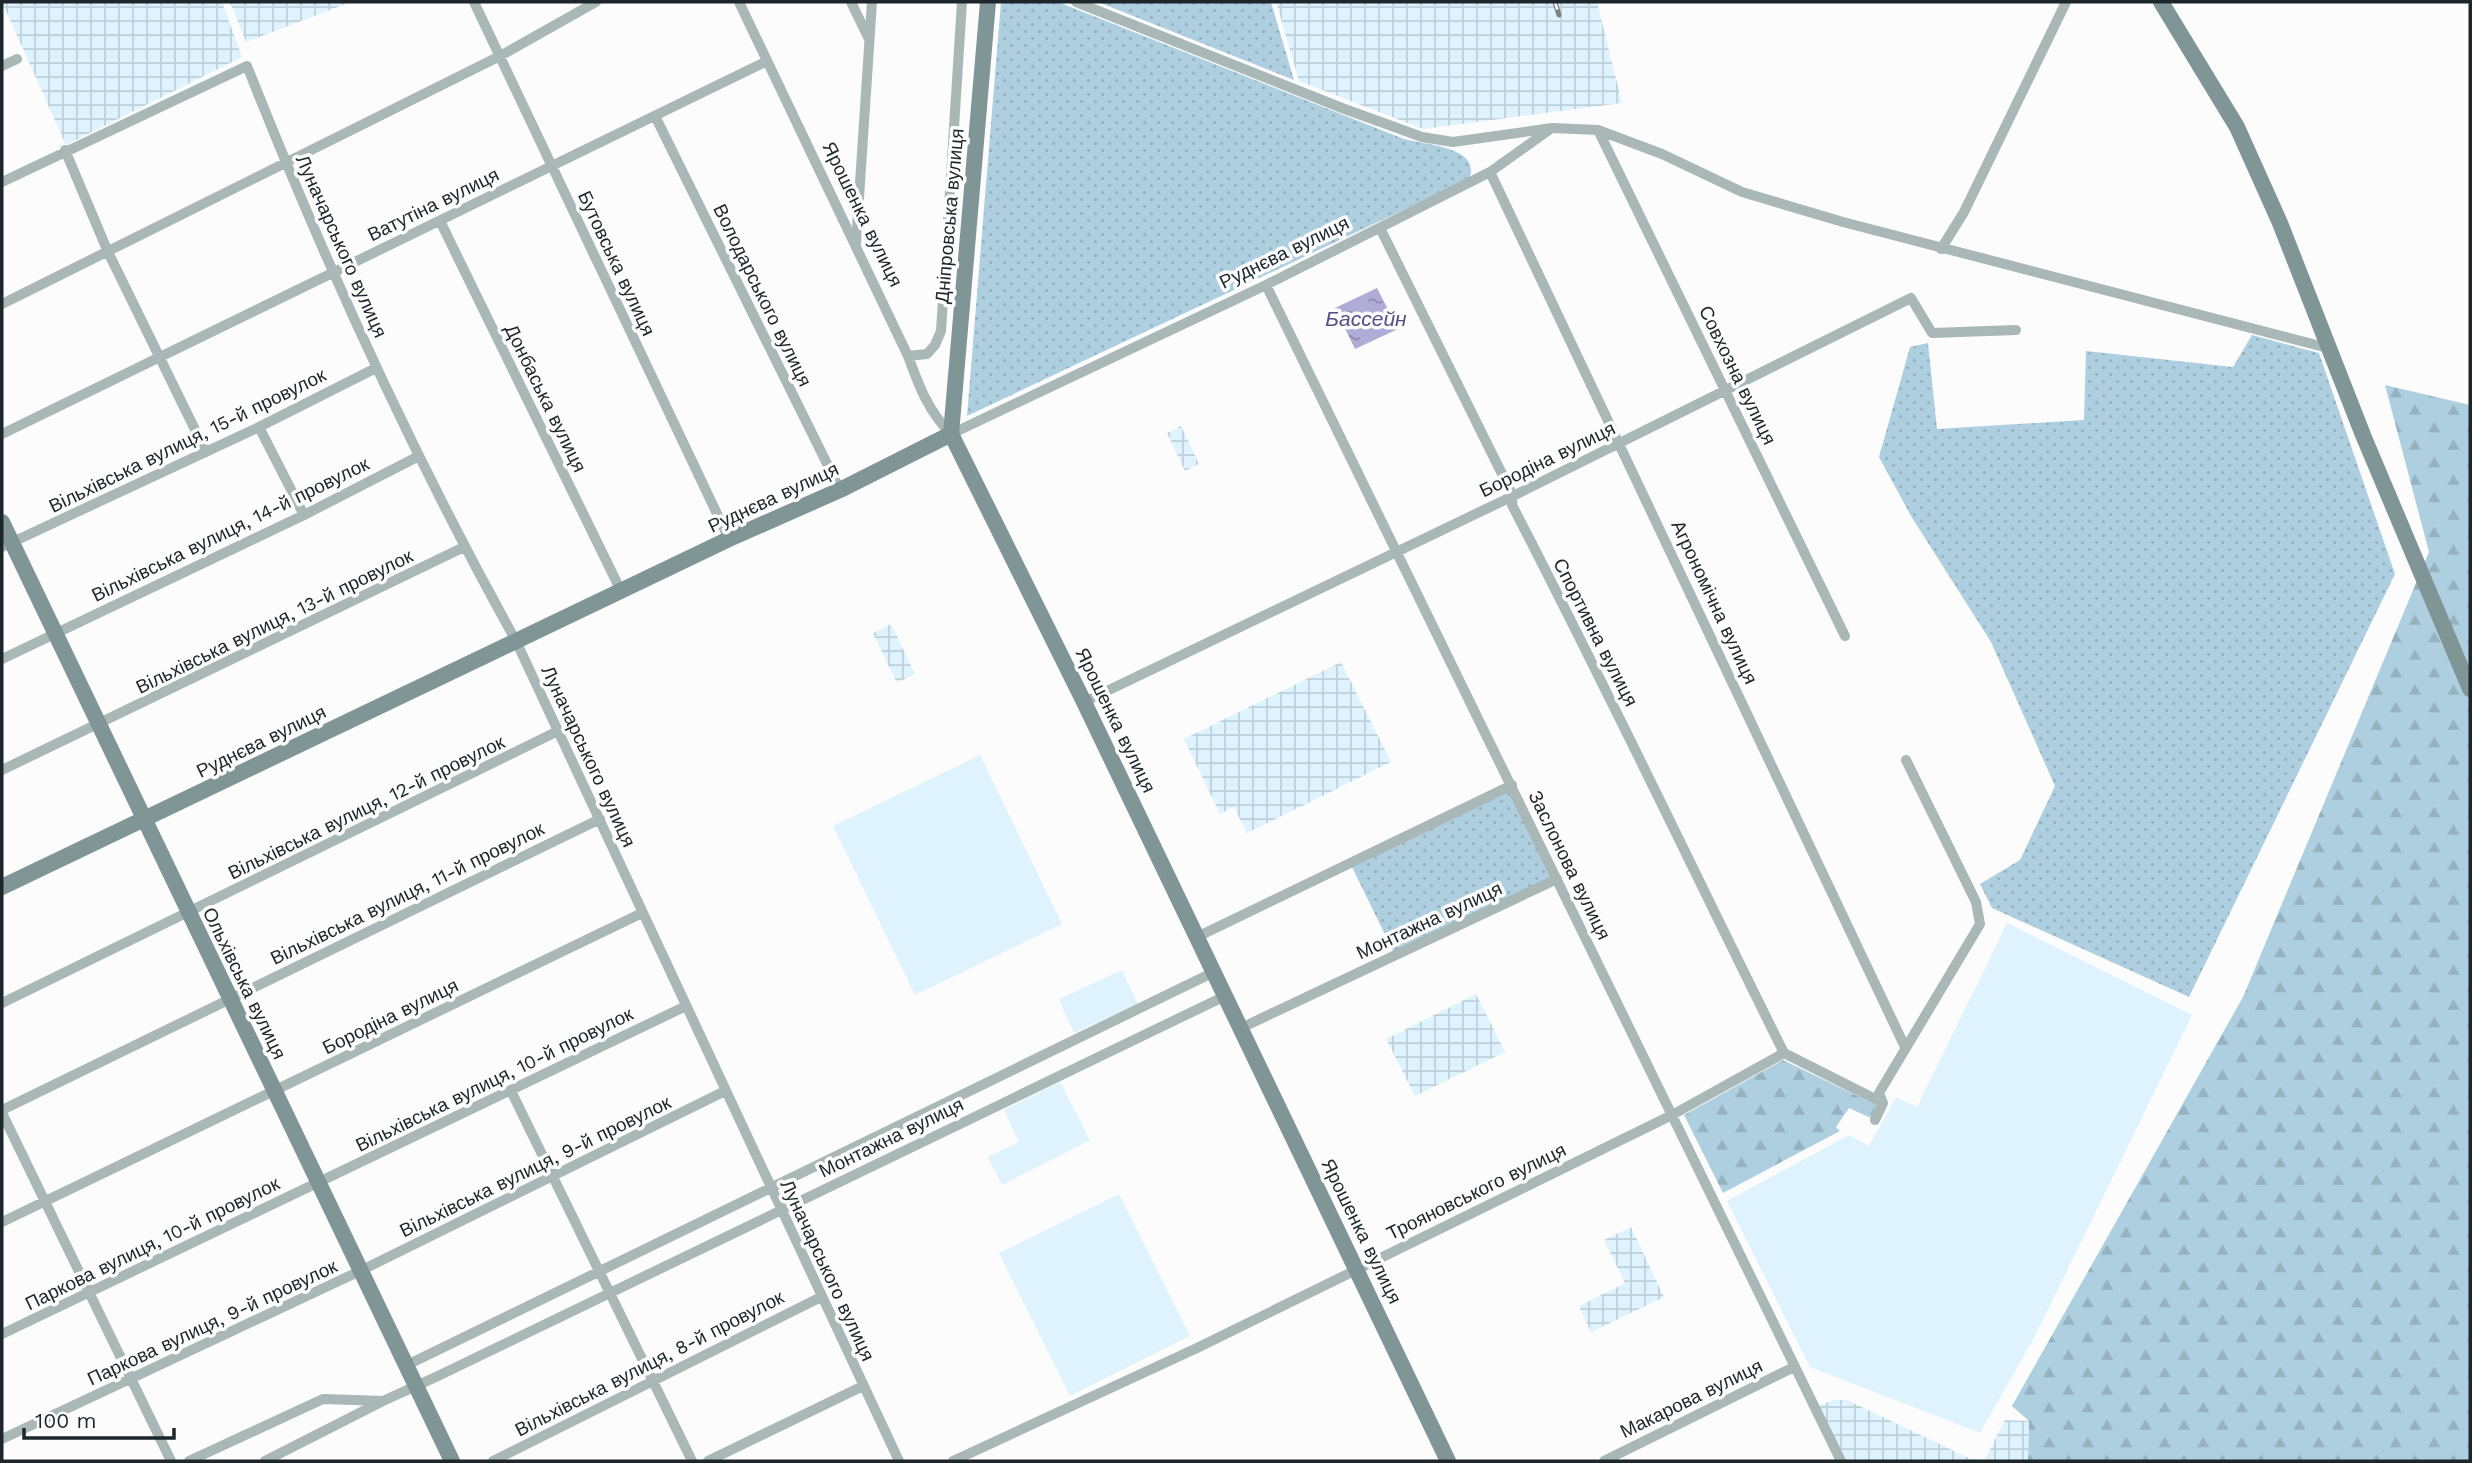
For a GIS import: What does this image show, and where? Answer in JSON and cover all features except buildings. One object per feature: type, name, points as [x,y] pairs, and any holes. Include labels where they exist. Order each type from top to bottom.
[{"type":"street","name":"Бутовська вулиця","points":[[474,2],[729,539]]},
{"type":"street","points":[[2,304],[500,56],[596,2]]},
{"type":"street","name":"Ярошенка вулиця","points":[[739,2],[908,356],[932,414],[951,434],[1084,702],[1448,1461]]},
{"type":"street","points":[[851,2],[870,41]]},
{"type":"street","points":[[856,246],[873,2]]},
{"type":"street","name":"Дніпровська вулиця","points":[[908,356],[927,354],[935,345],[941,331],[962,2]]},
{"type":"street","name":"Дніпровська вулиця","points":[[951,434],[988,2]]},
{"type":"street","points":[[1076,2],[1342,108],[1436,140],[1474,140],[1552,128],[1598,130],[1662,154],[1742,192],[1941,249],[2328,348]]},
{"type":"street","points":[[1941,249],[1964,212],[2066,2]]},
{"type":"street","points":[[2161,2],[2237,127],[2280,223],[2328,348],[2470,689]]},
{"type":"street","points":[[2,66],[17,59]]},
{"type":"street","name":"Ватутіна вулиця","points":[[2,435],[767,61]]},
{"type":"street","name":"Луначарського вулиця","points":[[65,150],[247,66],[286,163],[376,368],[464,547],[516,641],[899,1461]]},
{"type":"street","name":"Володарського вулиця","points":[[656,116],[840,489]]},
{"type":"street","name":"Руднєва вулиця","points":[[2,887],[1266,285],[1490,173],[1552,128]]},
{"type":"street","name":"Совхозна вулиця","points":[[1598,130],[1846,636]]},
{"type":"street","points":[[2,182],[65,150],[108,252],[206,452]]},
{"type":"street","name":"Агрономічна вулиця","points":[[1490,173],[1905,1047]]},
{"type":"street","name":"Донбаська вулиця","points":[[440,220],[621,591]]},
{"type":"street","name":"Спортивна вулиця","points":[[1380,228],[1513,496],[1511,505],[1601,676],[1645,773],[1784,1053]]},
{"type":"street","name":"Заслонова вулиця","points":[[1266,285],[1841,1461]]},
{"type":"street","name":"Бородіна вулиця","points":[[1084,702],[1513,496],[1911,298],[1932,333],[2016,330]]},
{"type":"street","name":"Вільхівська вулиця, 15-й провулок","points":[[7,545],[259,427],[376,368]]},
{"type":"street","points":[[259,427],[304,515]]},
{"type":"street","name":"Вільхівська вулиця, 14-й провулок","points":[[2,659],[304,515],[419,456]]},
{"type":"street","name":"Ольхівська вулиця","points":[[2,522],[7,545],[55,634],[452,1461]]},
{"type":"street","name":"Вільхівська вулиця, 13-й провулок","points":[[2,771],[464,547]]},
{"type":"street","name":"Вільхівська вулиця, 12-й провулок","points":[[2,1003],[558,731]]},
{"type":"street","points":[[1875,1120],[1883,1103],[1880,1093],[1980,924],[1976,902],[1906,760]]},
{"type":"street","points":[[1197,937],[1512,785]]},
{"type":"street","name":"Вільхівська вулиця, 11-й провулок","points":[[2,1112],[600,819]]},
{"type":"street","name":"Монтажна вулиця","points":[[1241,1028],[1557,879]]},
{"type":"street","name":"Бородіна вулиця","points":[[2,1222],[642,913]]},
{"type":"street","name":"Монтажна вулиця","points":[[405,1366],[1214,972]]},
{"type":"street","name":"Монтажна вулиця","points":[[265,1461],[415,1385],[780,1210],[828,1192],[1225,996]]},
{"type":"street","name":"Вільхівська вулиця, 10-й провулок","points":[[318,1183],[686,1006]]},
{"type":"street","points":[[1784,1053],[1883,1103]]},
{"type":"street","name":"Трояновського вулиця","points":[[953,1461],[1197,1348],[1672,1115],[1784,1053]]},
{"type":"street","points":[[511,1091],[692,1461]]},
{"type":"street","name":"Вільхівська вулиця, 9-й провулок","points":[[360,1271],[725,1091]]},
{"type":"street","points":[[2,1112],[171,1461]]},
{"type":"street","name":"Паркова вулиця, 10-й провулок","points":[[2,1334],[318,1183]]},
{"type":"street","name":"Паркова вулиця, 9-й провулок","points":[[2,1439],[360,1271]]},
{"type":"street","name":"Вільхівська вулиця, 8-й провулок","points":[[493,1461],[821,1297]]},
{"type":"street","name":"Макарова вулиця","points":[[1604,1461],[1794,1367]]},
{"type":"street","points":[[708,1461],[863,1385]]},
{"type":"street","name":"Монтажна вулиця","points":[[189,1461],[323,1399],[383,1401]]},
{"type":"shaded area","points":[[2,2],[222,2],[242,57],[66,145]]},
{"type":"shaded area","points":[[230,2],[351,2],[246,42]]},
{"type":"shaded area","points":[[1276,2],[1597,2],[1622,103],[1423,129],[1299,81]]},
{"type":"shaded area","points":[[1181,426],[1199,464],[1185,471],[1167,433]]},
{"type":"shaded area","points":[[891,624],[915,674],[897,683],[873,633]]},
{"type":"shaded area","points":[[1341,662],[1391,762],[1247,833],[1234,807],[1220,814],[1184,739]]},
{"type":"shaded area","points":[[980,755],[1062,924],[915,995],[833,826]]},
{"type":"shaded area","points":[[2007,923],[2192,1015],[2036,1334],[1980,1433],[1810,1367],[1727,1201],[1849,1135],[1869,1146],[1896,1097],[1917,1107]]},
{"type":"shaded area","points":[[1122,970],[1138,1004],[1074,1033],[1059,999]]},
{"type":"shaded area","points":[[1476,994],[1505,1052],[1415,1096],[1386,1039]]},
{"type":"shaded area","points":[[1060,1082],[1090,1140],[1002,1185],[988,1157],[1019,1142],[1004,1110]]},
{"type":"shaded area","points":[[1119,1194],[1190,1336],[1070,1396],[999,1253]]},
{"type":"shaded area","points":[[1631,1227],[1664,1297],[1591,1332],[1579,1306],[1625,1283],[1604,1240]]},
{"type":"shaded area","points":[[1833,1400],[1847,1400],[1975,1461],[1846,1461],[1819,1406]]},
{"type":"shaded area","points":[[2005,1420],[2029,1421],[2028,1461],[1984,1461]]},
{"type":"green space","points":[[1001,2],[1058,2],[1404,139],[1448,149],[1467,160],[1471,168],[1469,179],[967,416]]},
{"type":"green space","points":[[1098,2],[1271,2],[1294,80]]},
{"type":"green space","points":[[2252,335],[2319,353],[2395,574],[2189,997],[1992,908],[1980,884],[2020,860],[2055,786],[1991,642],[1911,516],[1879,457],[1910,347],[1928,343],[1937,429],[2084,420],[2086,351],[2233,367]]},
{"type":"green space","points":[[2385,385],[2470,405],[2470,1461],[2028,1461],[2029,1421],[2012,1406],[2243,997],[2429,552]]},
{"type":"green space","points":[[1512,785],[1557,879],[1395,955],[1350,863]]},
{"type":"green space","points":[[1783,1060],[1876,1105],[1871,1118],[1849,1108],[1836,1127],[1840,1131],[1723,1193],[1684,1115]]},
{"type":"water","name":"Бассейн","points":[[1377,288],[1398,329],[1355,349],[1335,308]]},
{"type":"railway","points":[[1555,2],[1559,15]]}]
